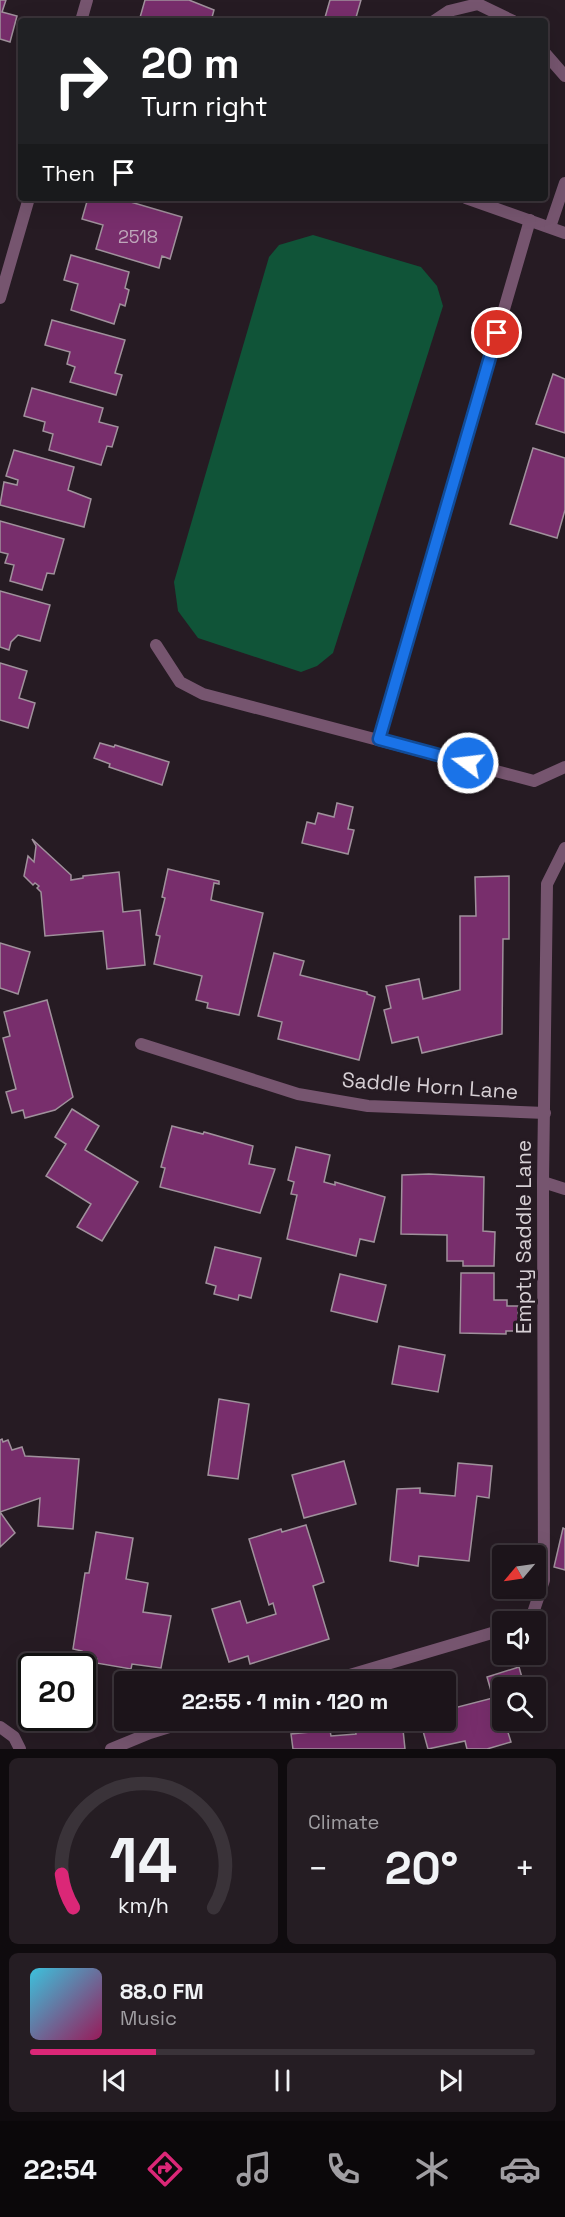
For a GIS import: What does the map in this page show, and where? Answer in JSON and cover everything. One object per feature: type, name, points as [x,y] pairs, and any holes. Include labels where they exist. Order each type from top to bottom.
[{"type":"street","points":[[82,18],[87,0]]},
{"type":"street","points":[[438,18],[449,11],[478,4],[507,18]]},
{"type":"street","points":[[548,57],[565,76]]},
{"type":"street","points":[[550,227],[565,183]]},
{"type":"street","points":[[0,298],[28,201]]},
{"type":"street","points":[[475,201],[565,233]]},
{"type":"street","points":[[379,739],[530,220]]},
{"type":"street","points":[[156,645],[180,682],[203,694],[534,781],[565,767]]},
{"type":"street","name":"Empty Saddle Lane","points":[[534,1611],[544,1580],[543,1182],[547,884],[565,848]]},
{"type":"street","name":"Saddle Horn Lane","points":[[141,1044],[298,1094],[368,1106],[545,1113]]},
{"type":"street","points":[[543,1182],[565,1189]]},
{"type":"street","points":[[363,1671],[492,1633]]},
{"type":"street","points":[[0,1727],[14,1737],[20,1749]]},
{"type":"street","points":[[111,1749],[156,1731]]},
{"type":"green space","points":[[313,235],[421,267],[437,286],[443,306],[333,653],[317,666],[301,672],[198,638],[178,611],[174,582],[269,257],[279,245]]},
{"type":"building","points":[[0,0],[6,0],[2,12],[17,16],[10,42],[0,39]]},
{"type":"building","points":[[145,0],[189,0],[214,10],[212,18],[140,18]]},
{"type":"building","points":[[330,0],[361,0],[356,18],[325,18]]},
{"type":"building","points":[[87,201],[127,201],[182,217],[170,259],[162,256],[159,268],[96,249],[103,225],[82,219]]},
{"type":"building","points":[[71,255],[129,272],[125,288],[129,290],[125,306],[120,304],[114,324],[71,310],[78,284],[64,280]]},
{"type":"building","points":[[52,320],[125,340],[115,373],[122,375],[116,395],[70,382],[75,367],[67,364],[70,352],[45,345]]},
{"type":"building","points":[[553,374],[565,379],[565,433],[536,424]]},
{"type":"building","points":[[32,388],[103,408],[99,422],[118,427],[112,447],[107,446],[101,465],[49,450],[53,434],[43,431],[45,422],[24,416]]},
{"type":"building","points":[[533,448],[565,458],[565,510],[557,538],[510,524]]},
{"type":"building","points":[[14,450],[74,467],[68,490],[91,499],[84,527],[0,505],[4,482],[17,485],[18,480],[6,476]]},
{"type":"building","points":[[0,521],[64,539],[54,574],[47,573],[42,590],[10,581],[14,565],[5,563],[8,554],[0,552]]},
{"type":"building","points":[[0,591],[50,605],[40,641],[18,635],[11,642],[9,650],[0,647]]},
{"type":"building","points":[[0,663],[27,671],[19,698],[35,703],[28,728],[0,720]]},
{"type":"building","points":[[100,743],[114,747],[115,745],[169,762],[162,785],[109,767],[110,764],[94,758]]},
{"type":"building","points":[[337,803],[353,807],[348,829],[354,830],[348,854],[302,843],[307,822],[315,824],[318,813],[334,817]]},
{"type":"building","points":[[32,839],[71,875],[71,880],[83,878],[83,876],[119,872],[123,912],[140,910],[145,965],[107,969],[103,931],[45,936],[41,892],[37,888],[39,886],[35,883],[33,885],[24,876],[28,856],[34,862],[36,846]]},
{"type":"building","points":[[168,869],[219,881],[219,884],[214,883],[211,900],[263,913],[239,1015],[207,1008],[208,1003],[196,1000],[202,976],[154,964],[160,936],[156,935],[165,898],[162,897]]},
{"type":"building","points":[[509,876],[509,939],[503,939],[502,1034],[422,1053],[418,1037],[392,1043],[384,1010],[391,1008],[386,986],[419,979],[423,999],[460,990],[460,916],[476,916],[475,877]]},
{"type":"building","points":[[0,943],[30,952],[18,994],[0,988]]},
{"type":"building","points":[[274,953],[304,961],[300,975],[367,992],[375,997],[359,1060],[278,1039],[282,1022],[258,1016]]},
{"type":"building","points":[[47,1000],[73,1097],[55,1110],[25,1118],[23,1110],[12,1113],[6,1092],[16,1089],[3,1038],[10,1036],[4,1012]]},
{"type":"building","points":[[72,1109],[99,1126],[85,1150],[138,1182],[102,1241],[77,1227],[91,1204],[46,1176],[66,1144],[55,1137]]},
{"type":"building","points":[[172,1126],[203,1134],[204,1132],[253,1146],[249,1164],[275,1169],[260,1213],[160,1187],[165,1168],[161,1167]]},
{"type":"building","points":[[296,1147],[330,1155],[324,1182],[335,1185],[335,1182],[385,1197],[374,1242],[360,1239],[356,1256],[287,1239],[297,1195],[291,1194],[294,1182],[288,1180]]},
{"type":"building","points":[[402,1175],[484,1177],[483,1231],[495,1232],[494,1266],[463,1266],[463,1261],[447,1261],[447,1235],[401,1234]]},
{"type":"building","points":[[215,1247],[261,1258],[251,1298],[239,1295],[238,1300],[214,1294],[216,1286],[206,1283]]},
{"type":"building","points":[[461,1273],[494,1273],[494,1300],[507,1300],[507,1306],[518,1306],[518,1331],[506,1331],[506,1334],[460,1333]]},
{"type":"building","points":[[340,1274],[386,1285],[377,1322],[331,1311]]},
{"type":"building","points":[[399,1346],[445,1355],[438,1392],[392,1384]]},
{"type":"building","points":[[219,1399],[249,1404],[238,1479],[208,1475]]},
{"type":"building","points":[[2,1439],[3,1442],[8,1440],[12,1450],[22,1447],[25,1456],[79,1459],[73,1529],[38,1526],[40,1498],[0,1512],[0,1440]]},
{"type":"building","points":[[344,1461],[356,1504],[304,1518],[292,1475]]},
{"type":"building","points":[[458,1463],[492,1466],[489,1498],[477,1496],[469,1561],[419,1556],[418,1566],[390,1561],[397,1489],[420,1488],[420,1493],[455,1496]]},
{"type":"building","points":[[0,1512],[15,1533],[0,1547]]},
{"type":"building","points":[[306,1525],[324,1582],[313,1586],[329,1639],[250,1664],[248,1656],[229,1662],[212,1609],[240,1601],[247,1623],[276,1614],[273,1603],[269,1605],[249,1539],[281,1529],[282,1532]]},
{"type":"building","points":[[563,1528],[565,1529],[565,1570],[554,1567]]},
{"type":"building","points":[[96,1532],[133,1538],[126,1579],[148,1583],[143,1612],[171,1616],[161,1668],[132,1664],[131,1669],[96,1663],[96,1653],[82,1653],[82,1651],[73,1649],[85,1573],[89,1573]]},
{"type":"building","points":[[519,1667],[522,1677],[492,1677],[492,1694],[487,1677]]},
{"type":"building","points":[[492,1698],[492,1731],[508,1731],[511,1742],[487,1749],[467,1749],[465,1741],[428,1749],[423,1731],[456,1731],[456,1707]]},
{"type":"building","points":[[330,1731],[331,1736],[356,1734],[356,1731],[403,1731],[405,1749],[293,1749],[291,1734]]},
{"type":"route","points":[[468,763],[379,739],[497,333]]}]
